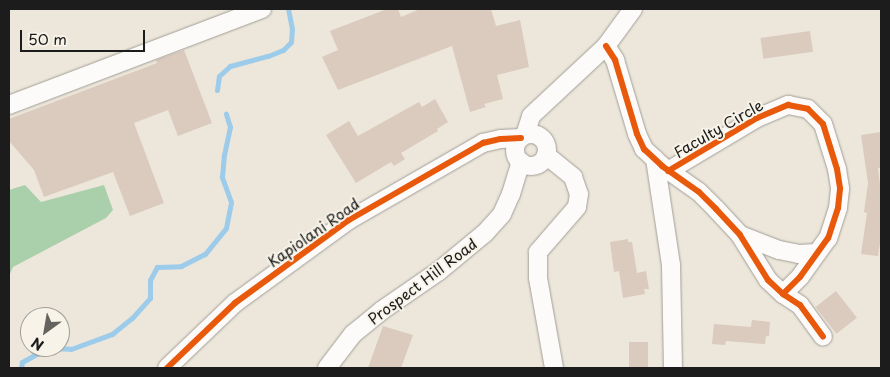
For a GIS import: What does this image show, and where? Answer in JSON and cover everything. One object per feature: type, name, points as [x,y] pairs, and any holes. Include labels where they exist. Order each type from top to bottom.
[{"type":"street","points":[[9,105],[262,9]]},
{"type":"street","points":[[523,136],[536,135],[544,140],[548,150],[546,156],[535,166],[521,162],[515,150],[532,116],[606,46],[634,9]]},
{"type":"street","points":[[606,46],[615,60],[637,134],[644,149],[668,170],[699,192],[740,235],[768,280],[783,294],[800,305],[823,337]]},
{"type":"street","name":"Faculty Circle","points":[[668,170],[726,135],[771,111],[788,105],[808,108],[823,124],[837,168],[840,189],[834,221],[828,238],[800,277],[783,294]]},
{"type":"street","name":"Kapiolani Road","points":[[167,368],[235,303],[349,220],[483,143],[523,136]]},
{"type":"street","points":[[546,156],[557,162],[573,177],[579,194],[578,207],[538,252],[538,278],[554,368]]},
{"type":"street","points":[[655,159],[671,265],[673,368]]},
{"type":"street","name":"Prospect Hill Road","points":[[327,368],[353,334],[439,271],[485,233],[502,214],[511,194],[521,162]]},
{"type":"street","points":[[740,235],[779,250],[799,254],[816,253]]},
{"type":"green space","points":[[25,185],[41,202],[104,185],[113,210],[106,218],[13,267],[9,276],[9,190]]},
{"type":"building","points":[[387,9],[398,9],[401,17],[420,9],[491,9],[496,26],[520,20],[529,67],[497,75],[503,99],[484,104],[486,107],[470,112],[452,46],[338,90],[322,57],[338,50],[330,31]]},
{"type":"building","points":[[810,31],[813,52],[763,59],[760,38]]},
{"type":"building","points":[[184,50],[212,123],[178,136],[168,110],[134,123],[164,203],[130,216],[113,172],[44,197],[34,170],[9,141],[9,119],[157,63],[156,60]]},
{"type":"building","points":[[435,99],[448,122],[437,129],[438,131],[401,153],[405,159],[394,166],[391,162],[356,183],[326,135],[349,121],[358,136],[419,102],[422,107]]},
{"type":"building","points":[[881,132],[881,168],[878,168],[881,193],[881,236],[878,256],[861,254],[867,213],[864,212],[868,183],[861,135]]},
{"type":"building","points":[[628,239],[628,242],[632,242],[637,273],[646,271],[649,289],[644,289],[645,294],[623,298],[619,271],[614,272],[610,242]]},
{"type":"building","points":[[836,291],[857,318],[836,334],[816,307]]},
{"type":"building","points":[[752,320],[770,322],[769,336],[766,336],[765,344],[726,341],[725,345],[712,344],[714,324],[751,327]]},
{"type":"building","points":[[383,326],[413,335],[401,368],[368,368]]},
{"type":"building","points":[[629,342],[648,342],[648,368],[629,368]]},
{"type":"waterway","points":[[217,90],[219,76],[230,66],[268,56],[283,50],[291,42],[292,29],[288,9]]},
{"type":"waterway","points":[[21,368],[22,362],[47,348],[71,349],[112,334],[132,318],[150,298],[150,280],[157,267],[181,266],[205,254],[226,228],[231,202],[222,177],[224,155],[230,127],[226,114]]},
{"type":"cycle path","points":[[606,46],[615,60],[637,134],[644,149],[662,166],[699,192],[716,209],[740,235],[768,280],[783,294],[800,305],[823,337]]},
{"type":"cycle path","points":[[668,171],[757,118],[788,105],[808,109],[823,124],[837,169],[840,189],[838,208],[828,238],[800,277],[783,294]]},
{"type":"cycle path","points":[[167,368],[235,303],[349,220],[483,143],[501,139],[521,138]]}]
